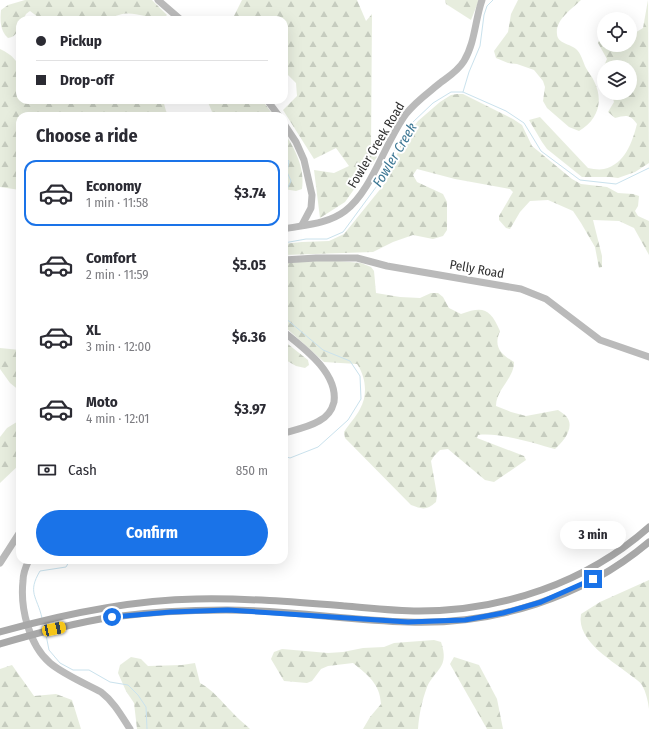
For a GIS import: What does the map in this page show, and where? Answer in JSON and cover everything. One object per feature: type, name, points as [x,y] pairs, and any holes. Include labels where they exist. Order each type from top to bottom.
[{"type":"main road","points":[[158,0],[177,16]]},
{"type":"main road","name":"Fowler Creek Road","points":[[288,228],[333,218],[347,210],[359,196],[406,114],[422,97],[454,73],[464,62],[471,45],[482,0]]},
{"type":"main road","points":[[288,130],[296,142],[304,160],[312,195],[311,208],[302,225]]},
{"type":"main road","name":"Pelly Road","points":[[288,260],[357,258],[387,266],[521,289],[546,299],[600,340],[649,358]]},
{"type":"main road","points":[[288,336],[316,360],[331,382],[334,396],[332,409],[323,418],[311,424],[288,432]]},
{"type":"main road","points":[[0,632],[81,611],[142,603],[195,599],[261,600],[418,611],[465,609],[516,599],[553,586],[579,574],[609,557],[649,527]]},
{"type":"main road","points":[[0,563],[16,538]]},
{"type":"main road","points":[[1,644],[84,622],[135,614],[208,610],[261,611],[408,622],[442,622],[484,618],[541,602],[579,586],[623,562],[649,542]]},
{"type":"main road","points":[[28,564],[23,579],[24,605],[27,620],[37,647],[51,663],[101,692],[108,698],[116,707],[130,729]]},
{"type":"green space","points":[[25,0],[152,0],[167,15],[146,16],[129,13],[116,16],[37,16],[30,11],[25,16],[16,16],[16,34],[8,38],[2,29],[1,10],[8,5]]},
{"type":"green space","points":[[242,0],[357,0],[366,21],[372,14],[371,150],[377,157],[345,202],[320,218],[314,170],[334,173],[349,166],[336,148],[314,159],[288,118],[288,112],[284,112],[283,110],[297,96],[296,83],[288,75],[288,16],[234,16]]},
{"type":"green space","points":[[445,0],[479,0],[471,20],[446,4]]},
{"type":"green space","points":[[518,0],[581,0],[561,19],[557,29],[557,34],[561,41],[573,47],[581,55],[597,88],[597,100],[599,100],[599,103],[595,116],[586,127],[579,131],[569,127],[547,108],[543,101],[545,87],[543,81],[534,70],[496,58],[494,51],[508,32],[511,14]]},
{"type":"green space","points":[[648,0],[649,163],[635,172],[618,178],[582,177],[547,149],[529,120],[540,117],[588,168],[604,169],[617,163],[630,145],[637,124],[628,116],[615,118],[608,112],[614,102],[613,100],[637,100],[637,60],[607,60],[603,52],[637,52],[637,32],[643,28]]},
{"type":"green space","points":[[0,49],[16,62],[16,104],[164,104],[167,112],[16,112],[16,189],[0,187]]},
{"type":"green space","points":[[463,94],[522,125],[532,146],[572,179],[581,184],[607,187],[618,193],[639,196],[638,206],[635,211],[638,216],[649,221],[649,255],[634,228],[619,221],[593,220],[602,256],[602,267],[599,268],[595,247],[573,211],[548,200],[530,201],[520,212],[510,229],[506,228],[499,220],[499,216],[513,192],[510,189],[455,179],[417,169],[413,175],[417,182],[443,194],[447,202],[447,230],[443,236],[433,239],[413,235],[393,242],[373,252],[288,255],[288,244],[329,241],[344,234],[386,182],[401,144],[418,121],[440,102],[451,95]]},
{"type":"green space","points":[[209,104],[265,104],[271,112],[212,112]]},
{"type":"green space","points":[[288,138],[301,166],[303,181],[302,189],[296,191],[288,190]]},
{"type":"green space","points":[[338,261],[361,263],[371,267],[374,271],[376,293],[400,297],[420,298],[431,293],[438,293],[443,297],[449,308],[461,314],[475,310],[489,313],[500,331],[497,341],[500,350],[505,356],[514,362],[511,374],[499,394],[496,406],[526,416],[558,410],[569,420],[570,425],[565,438],[555,449],[527,441],[496,435],[478,435],[477,438],[524,456],[526,460],[494,482],[485,480],[448,449],[440,450],[431,461],[437,495],[436,502],[427,508],[411,505],[345,438],[344,432],[363,404],[365,392],[364,380],[357,364],[324,362],[288,330],[288,263]]},
{"type":"green space","points":[[288,344],[308,360],[309,365],[305,368],[296,366],[288,361]]},
{"type":"green space","points":[[0,348],[16,350],[16,388],[10,383],[0,369]]},
{"type":"green space","points":[[16,422],[16,468],[0,483],[0,437],[7,428]]},
{"type":"green space","points":[[649,580],[649,709],[646,694],[641,684],[607,658],[584,634],[581,624],[581,614],[600,602]]},
{"type":"green space","points":[[434,640],[441,642],[444,657],[443,663],[427,687],[421,708],[418,729],[363,729],[370,717],[381,704],[380,697],[376,685],[353,663],[328,666],[321,669],[312,681],[307,683],[284,681],[271,659],[274,652],[282,649],[328,653],[363,648],[384,647],[394,643]]},
{"type":"green space","points":[[131,657],[141,659],[148,666],[195,663],[200,683],[213,692],[250,729],[137,729],[134,703],[126,691],[118,673],[120,665]]},
{"type":"green space","points":[[454,657],[479,665],[497,699],[503,729],[487,729],[450,664]]},
{"type":"green space","points":[[12,665],[34,696],[56,694],[72,700],[81,729],[0,729],[0,669]]},
{"type":"waterway","points":[[463,92],[469,72],[480,46],[484,15],[487,6],[493,0]]},
{"type":"waterway","name":"Fowler Creek","points":[[288,242],[306,239],[327,239],[343,232],[382,179],[395,149],[413,122],[433,103],[451,92],[463,92],[506,111],[524,123],[541,151],[580,180],[616,184],[649,168]]},
{"type":"waterway","points":[[288,160],[288,166]]},
{"type":"waterway","points":[[288,174],[291,181],[288,187]]},
{"type":"waterway","name":"Fowler Creek","points":[[288,320],[323,350],[350,361],[360,376],[361,399],[348,420],[318,447],[290,458],[288,457]]},
{"type":"waterway","name":"Fowler Creek","points":[[42,618],[34,594],[36,578],[40,571],[66,567],[68,564]]},
{"type":"waterway","name":"Fowler Creek","points":[[46,635],[49,650],[60,663],[73,670],[89,670],[110,682],[128,685],[138,695],[146,707],[147,729]]},
{"type":"route","points":[[112,617],[195,610],[228,610],[408,622],[442,622],[484,618],[520,609],[560,595],[593,579]]}]
